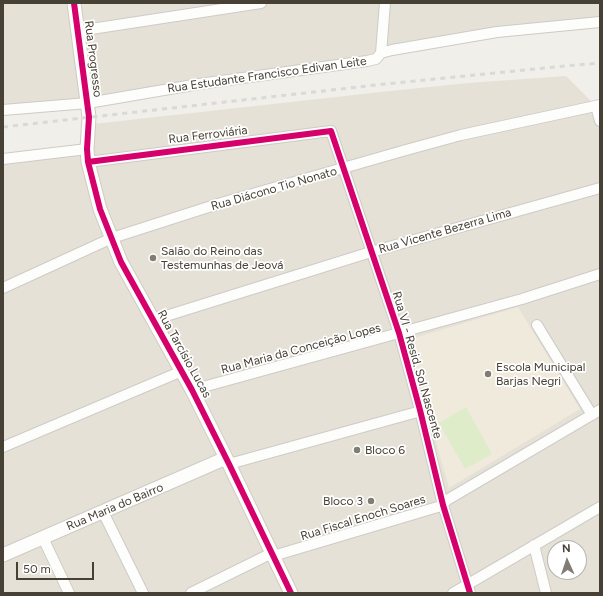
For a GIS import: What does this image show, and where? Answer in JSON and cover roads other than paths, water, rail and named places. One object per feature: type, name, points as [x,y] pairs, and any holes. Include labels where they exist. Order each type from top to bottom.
[{"type":"street","name":"Rua Progresso","points":[[74,3],[89,117]]},
{"type":"street","points":[[78,31],[261,3]]},
{"type":"street","points":[[381,53],[385,3]]},
{"type":"street","name":"Rua Estudante Francisco Edivan Leite","points":[[3,110],[88,103],[199,84],[367,61],[376,59],[381,53],[497,32],[600,22]]},
{"type":"street","points":[[598,106],[600,121]]},
{"type":"street","name":"Rua Diácono Tio Nonato","points":[[3,288],[112,238],[221,203],[461,135],[598,106]]},
{"type":"street","name":"Rua Tarcísio Lucas","points":[[89,117],[88,156],[100,209],[120,262],[192,390],[228,461],[291,593]]},
{"type":"street","name":"Rua VI - Resid. Sol Nascente","points":[[331,131],[399,334],[421,412],[443,504],[469,589]]},
{"type":"street","name":"Rua Ferroviária","points":[[3,159],[88,156],[331,131]]},
{"type":"street","name":"Rua Vicente Bezerra Lima","points":[[153,320],[371,252],[600,188]]},
{"type":"street","name":"Rua Maria da Conceição Lopes","points":[[192,390],[399,334],[522,299],[600,274]]},
{"type":"street","points":[[537,325],[596,413]]},
{"type":"street","points":[[3,448],[182,371]]},
{"type":"street","name":"Rua Maria do Bairro","points":[[3,554],[228,461],[421,412]]},
{"type":"street","name":"Rua Fiscal Enoch Soares","points":[[191,593],[273,555],[442,506],[447,500],[596,413]]},
{"type":"street","points":[[453,593],[469,589],[534,545],[600,507]]},
{"type":"street","points":[[103,512],[142,593]]},
{"type":"street","points":[[43,538],[69,593]]},
{"type":"street","points":[[534,545],[546,593]]},
{"type":"railway","points":[[3,127],[385,84],[600,63]]},
{"type":"place","name":"Salão do Reino das Testemunhas de Jeová","points":[[153,258]]},
{"type":"place","name":"Escola Municipal Barjas Negri","points":[[488,374]]},
{"type":"place","name":"Bloco 6","points":[[357,450]]},
{"type":"place","name":"Bloco 3","points":[[371,501]]}]
